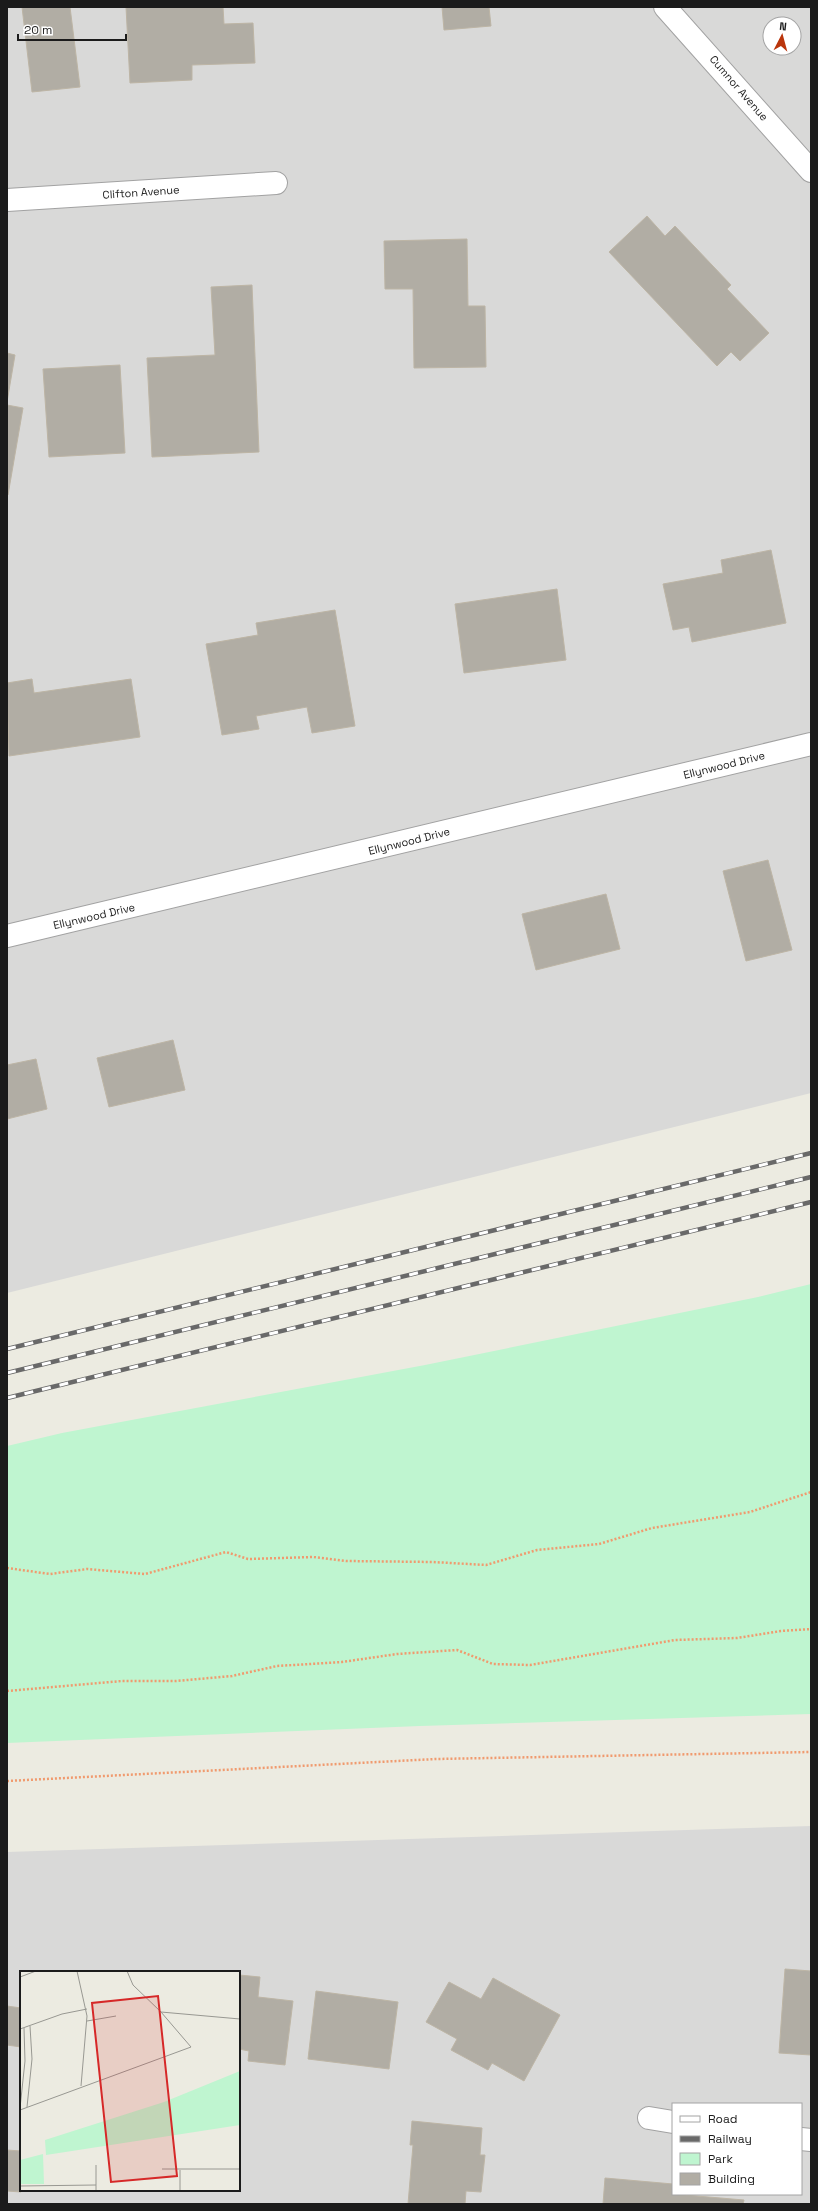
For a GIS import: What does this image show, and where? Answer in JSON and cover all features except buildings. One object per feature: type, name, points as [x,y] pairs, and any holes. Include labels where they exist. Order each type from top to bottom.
[{"type":"street","name":"Cumnor Avenue","points":[[665,7],[710,55],[811,171]]},
{"type":"street","name":"Clifton Avenue","points":[[7,200],[276,183]]},
{"type":"street","name":"Ellynwood Drive","points":[[7,936],[811,744]]},
{"type":"street","points":[[649,2118],[672,2122]]},
{"type":"path","points":[[7,1568],[50,1574],[86,1569],[146,1574],[226,1552],[248,1559],[312,1557],[346,1561],[433,1562],[486,1565],[537,1550],[599,1544],[652,1528],[750,1512],[811,1492]]},
{"type":"path","points":[[7,1691],[122,1682],[176,1681],[232,1676],[277,1666],[342,1662],[397,1654],[457,1650],[493,1664],[530,1665],[675,1640],[737,1638],[781,1631],[811,1630]]},
{"type":"path","points":[[7,1781],[436,1759],[811,1752]]},
{"type":"shaded area","points":[[7,7],[811,7],[811,1093],[7,1293]]},
{"type":"shaded area","points":[[811,1826],[811,2204],[7,2204],[7,1852]]},
{"type":"green space","points":[[811,1284],[811,1714],[420,1726],[7,1743],[7,1446],[62,1433],[425,1365],[758,1297]]},
{"type":"railway","points":[[7,1349],[811,1153]]},
{"type":"railway","points":[[7,1373],[811,1177]]},
{"type":"railway","points":[[7,1398],[811,1202]]}]
